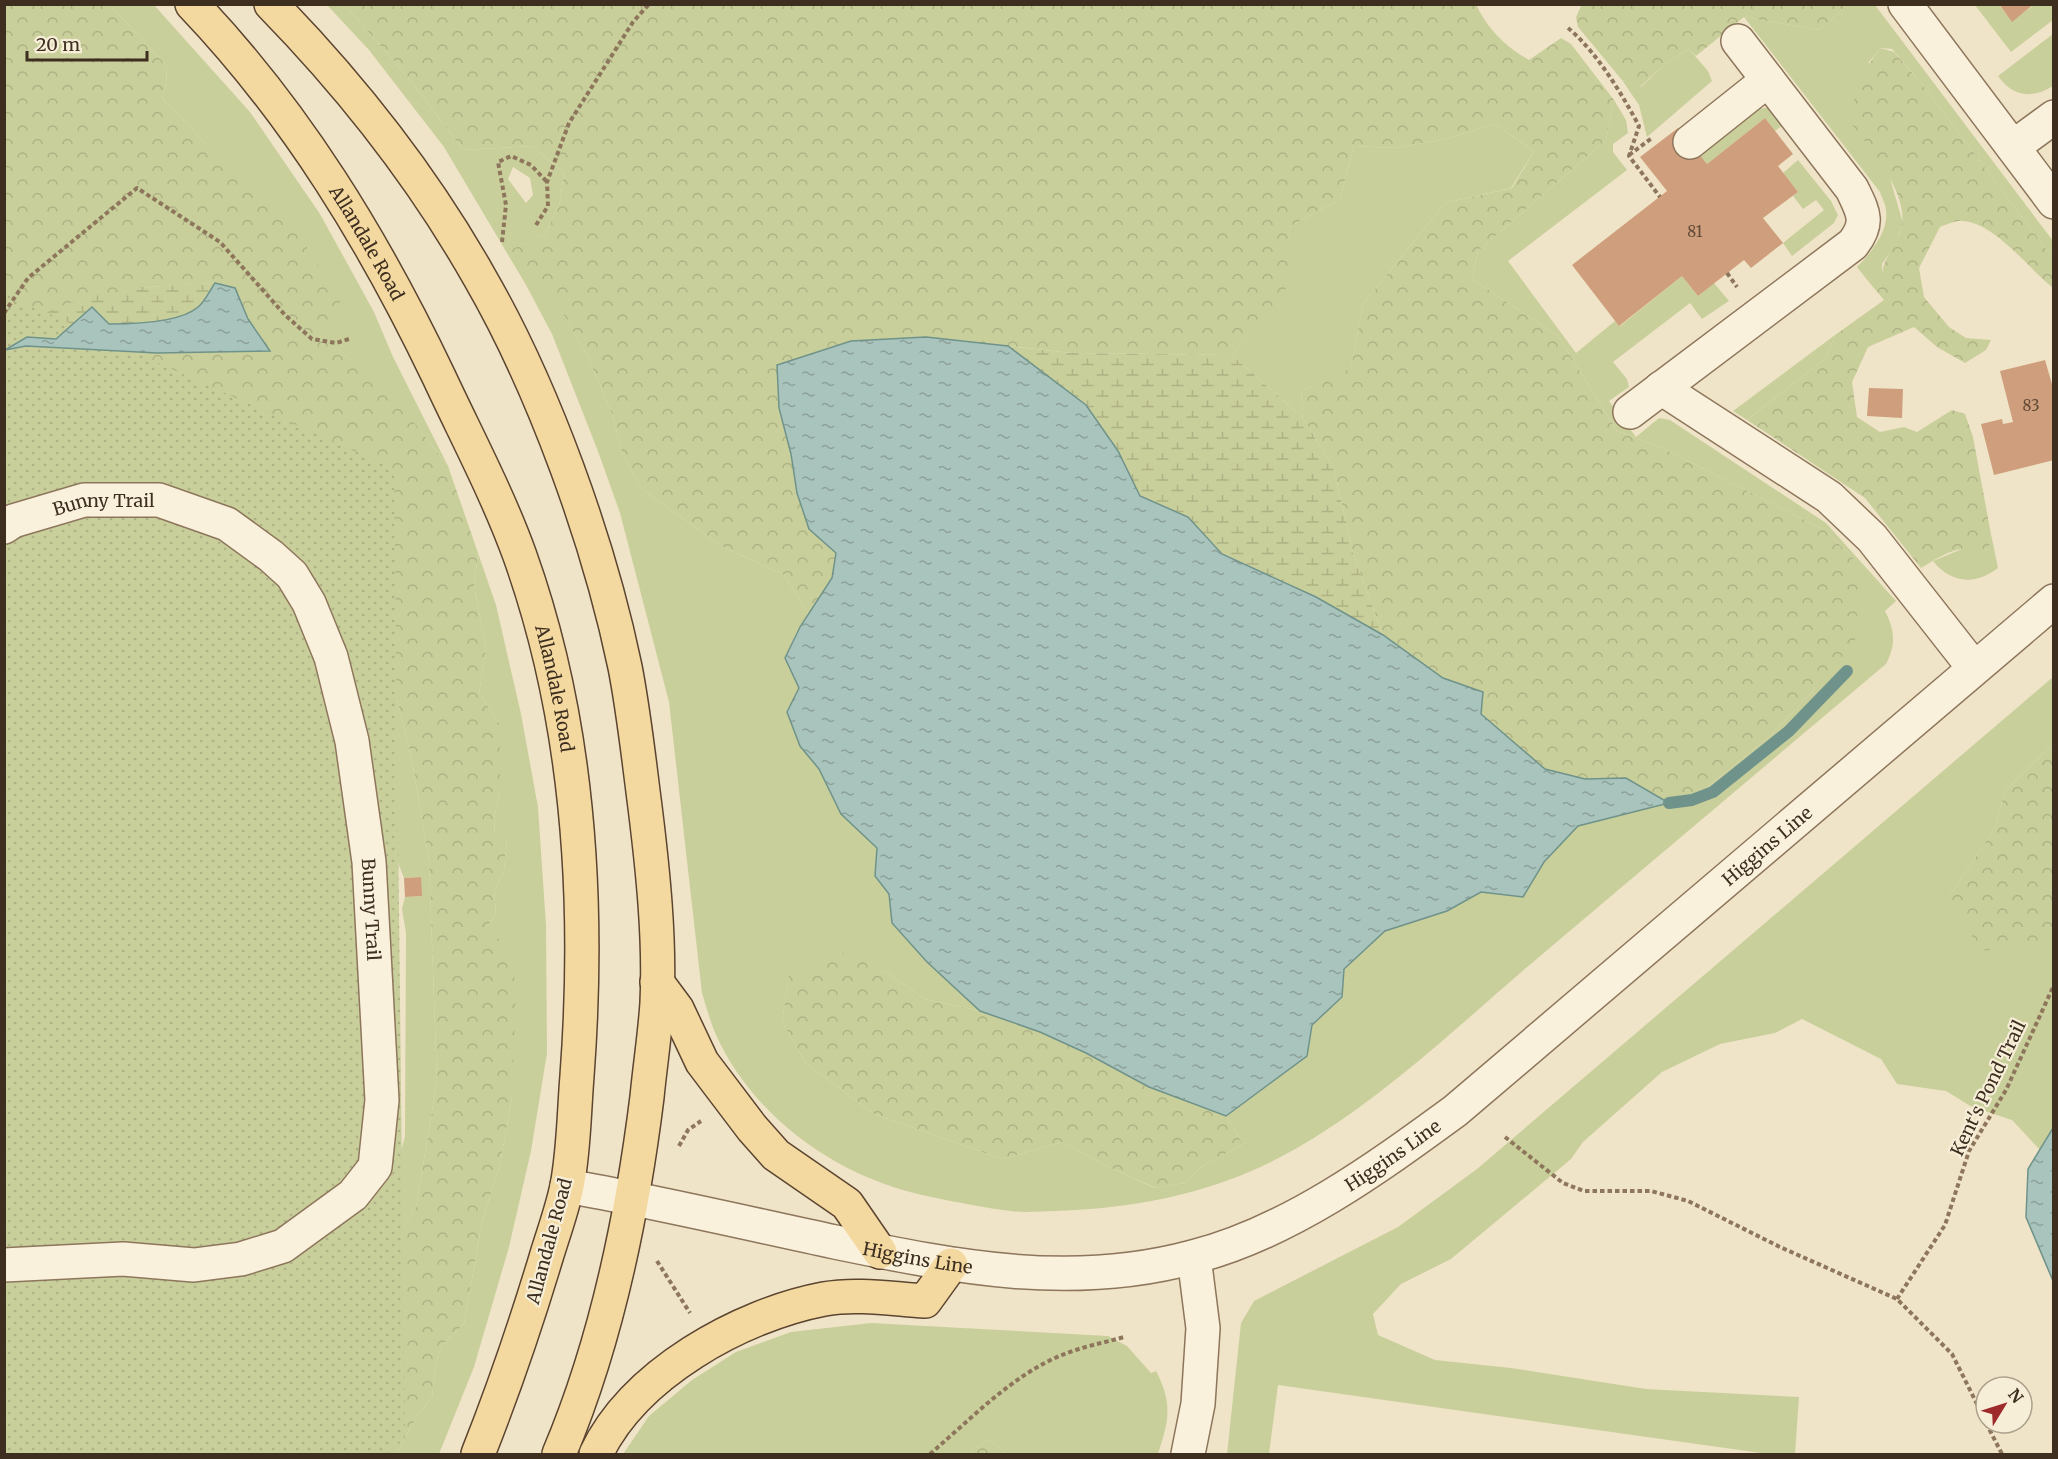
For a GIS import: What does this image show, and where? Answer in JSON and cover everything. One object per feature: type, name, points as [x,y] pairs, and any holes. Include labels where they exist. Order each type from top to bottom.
[{"type":"main road","name":"Allandale Road","points":[[192,4],[259,80],[342,196],[391,280],[520,554],[543,632],[564,723],[583,898],[581,1026],[567,1186],[532,1303],[478,1455]]},
{"type":"main road","points":[[271,4],[326,61],[369,113],[442,214],[487,291],[554,435],[597,561],[625,667],[651,861],[657,982],[652,1048],[633,1200],[600,1333],[559,1455]]},
{"type":"main road","points":[[657,982],[677,1009],[702,1062],[752,1128],[776,1155],[847,1204],[880,1252]]},
{"type":"main road","points":[[596,1455],[616,1423],[641,1394],[699,1348],[731,1329],[763,1316],[825,1299],[855,1296],[926,1301],[951,1265]]},
{"type":"street","points":[[1905,4],[2054,202]]},
{"type":"street","points":[[1630,412],[1853,244],[1863,230],[1863,211],[1852,189],[1738,41]]},
{"type":"street","points":[[1690,142],[1768,80]]},
{"type":"street","points":[[2013,147],[2054,117]]},
{"type":"street","points":[[1661,388],[1829,497],[1872,538],[1974,668]]},
{"type":"street","name":"Bunny Trail","points":[[4,527],[13,521],[84,500],[159,500],[227,524],[271,556],[292,575],[309,603],[331,657],[352,741],[369,862],[382,1100],[375,1167],[353,1195],[283,1246],[241,1259],[194,1265],[123,1259],[4,1264]]},
{"type":"street","name":"Higgins Line","points":[[567,1186],[880,1252],[1018,1274],[1057,1275],[1139,1269],[1194,1257],[1249,1238],[1354,1182],[1455,1111],[2054,601]]},
{"type":"street","points":[[1188,1455],[1198,1404],[1203,1328],[1194,1257]]},
{"type":"path","points":[[536,225],[548,206],[547,182],[569,123],[633,22],[649,4]]},
{"type":"path","points":[[1568,28],[1579,38],[1624,98],[1639,126],[1629,156],[1660,196]]},
{"type":"path","points":[[501,247],[506,205],[498,162],[511,156],[531,165],[547,182]]},
{"type":"path","points":[[4,312],[28,278],[138,188],[220,242],[285,315],[312,339],[336,343],[349,339]]},
{"type":"path","name":"Kent's Pond Trail","points":[[1898,1299],[1945,1225],[1969,1151],[2006,1090],[2054,985]]},
{"type":"path","points":[[678,1149],[688,1130],[704,1119]]},
{"type":"path","points":[[1505,1137],[1563,1183],[1584,1191],[1651,1191],[1688,1201],[1780,1247],[1898,1299],[1952,1354],[1974,1399]]},
{"type":"path","points":[[655,1257],[692,1316]]},
{"type":"path","points":[[930,1455],[1003,1392],[1036,1368],[1062,1354],[1124,1337]]},
{"type":"path","points":[[1992,1435],[2002,1455]]},
{"type":"green space","points":[[1476,4],[1480,13],[1498,36],[1529,60],[1561,38],[1571,44],[1614,100],[1606,140],[1478,251],[1472,279],[1558,336],[1617,431],[1662,448],[1825,530],[1856,561],[1859,594],[1855,641],[1815,689],[1771,735],[1692,800],[1669,803],[1626,778],[1585,779],[1545,769],[1481,714],[1482,692],[1443,678],[1383,635],[1353,553],[1334,469],[1303,418],[1301,391],[1351,368],[1363,304],[1445,203],[1512,188],[1534,151],[1495,124],[1446,139],[1396,148],[1354,146],[1340,199],[1289,227],[1292,281],[1232,355],[1072,353],[926,337],[791,454],[797,493],[809,529],[836,553],[832,578],[810,616],[784,575],[723,547],[642,489],[623,456],[612,414],[588,357],[565,317],[533,272],[510,250],[545,235],[560,202],[564,173],[532,146],[463,150],[411,81],[345,5]]},
{"type":"green space","points":[[1582,4],[1847,5],[1820,30],[1744,17],[1696,56],[1689,49],[1667,62],[1640,87],[1622,80],[1578,27],[1576,17]]},
{"type":"green space","points":[[5,5],[110,5],[166,65],[167,83],[162,98],[209,147],[290,221],[341,301],[326,325],[340,351],[367,372],[405,411],[448,466],[478,553],[474,585],[486,648],[479,693],[500,725],[500,791],[494,818],[495,835],[507,839],[504,871],[494,891],[496,915],[485,929],[512,949],[516,995],[512,1097],[500,1164],[482,1222],[464,1324],[442,1345],[436,1363],[432,1397],[416,1418],[396,1454],[5,1454],[368,1283],[416,1207],[437,1081],[429,861],[412,761],[375,609],[5,350],[269,351],[248,319],[235,288],[215,283],[150,287],[95,296],[5,346]]},
{"type":"green space","points":[[110,5],[154,5],[250,112],[320,214],[374,312],[393,357],[448,466],[398,405],[340,351],[209,147],[162,98],[167,83],[166,65]]},
{"type":"green space","points":[[327,5],[345,5],[411,81],[463,150],[532,146],[564,173],[560,202],[545,235],[518,247],[565,317],[588,357],[612,414],[623,456],[642,489],[723,547],[784,575],[810,616],[796,633],[785,658],[799,688],[787,712],[800,745],[819,769],[841,814],[877,848],[875,876],[890,894],[892,923],[927,962],[980,1011],[925,999],[883,970],[789,975],[782,1022],[806,1063],[874,1114],[1002,1159],[1063,1142],[1104,1165],[1155,1188],[1185,1183],[1201,1167],[1243,1144],[1226,1116],[1307,1056],[1312,1025],[1342,997],[1344,969],[1385,931],[1447,911],[1481,892],[1523,897],[1544,862],[1578,826],[1669,803],[1692,800],[1771,735],[1815,689],[1856,561],[1825,530],[1662,448],[1617,431],[1558,336],[1472,279],[1478,251],[1606,140],[1614,100],[1626,120],[1628,133],[1613,144],[1613,152],[1627,170],[1508,261],[1576,353],[1615,321],[1620,326],[1682,276],[1698,296],[1714,283],[1729,301],[1702,319],[1690,303],[1613,362],[1627,379],[1629,387],[1609,401],[1636,437],[1659,418],[1670,420],[1826,523],[1896,601],[1885,611],[1893,637],[1889,657],[1886,664],[1426,1055],[1355,1110],[1281,1157],[1242,1175],[1173,1196],[1103,1208],[1055,1211],[1016,1212],[971,1205],[897,1188],[864,1176],[804,1141],[777,1119],[753,1094],[733,1066],[716,1035],[702,993],[669,702],[620,513],[552,334],[526,285],[444,147],[369,50]],"holes":[[[513,167],[530,178],[533,195],[526,203],[508,179]]]},
{"type":"green space","points":[[1847,5],[1875,5],[2053,241],[2053,258],[1922,84],[1892,49],[1881,48],[1869,62],[1889,175],[1903,223],[1895,245],[1882,264],[1882,276],[1868,281],[1857,267],[1873,249],[1885,226],[1886,209],[1880,192],[1744,17],[1820,30]]},
{"type":"green space","points":[[1975,5],[1999,5],[2012,21],[2034,5],[2053,5],[2053,20],[2011,52]]},
{"type":"green space","points":[[2053,34],[2053,86],[2038,93],[2023,94],[2004,83],[1998,76]]},
{"type":"green space","points":[[1881,48],[1894,52],[1922,84],[2053,258],[2053,288],[2011,248],[1987,230],[1963,221],[1940,227],[1919,268],[1924,297],[1949,327],[1966,338],[1991,340],[1986,350],[1965,363],[1937,347],[1914,327],[1868,347],[1852,382],[1857,417],[1880,432],[1904,427],[1917,432],[1952,410],[1965,414],[1973,437],[1991,534],[1989,550],[1969,548],[1953,551],[1921,568],[1865,498],[1747,420],[1826,358],[1835,335],[1884,300],[1868,281],[1882,275],[1885,262],[1898,238],[1902,224],[1902,211],[1899,198],[1885,170],[1850,122],[1859,83]]},
{"type":"green space","points":[[1689,49],[1708,71],[1712,81],[1647,137],[1639,105],[1622,80],[1641,87],[1667,62]]},
{"type":"green space","points":[[1769,107],[1784,124],[1775,131],[1765,118],[1707,164],[1700,156],[1759,109]]},
{"type":"green space","points":[[1495,124],[1534,151],[1511,188],[1445,203],[1363,304],[1351,369],[1301,391],[1303,418],[1232,355],[1291,281],[1289,227],[1340,199],[1354,146],[1396,148],[1446,139]]},
{"type":"green space","points":[[1798,160],[1831,201],[1838,215],[1834,223],[1792,256],[1783,243],[1824,210],[1816,200],[1803,209],[1793,196],[1798,192],[1783,173]]},
{"type":"green space","points":[[215,283],[198,307],[168,319],[143,323],[109,324],[92,307],[56,339],[22,325],[59,307],[96,295],[116,291]]},
{"type":"green space","points":[[5,294],[394,469],[405,1439],[385,1454],[5,1454]]},
{"type":"green space","points":[[1835,335],[1826,358],[1747,420],[1733,411]]},
{"type":"green space","points":[[1008,346],[1072,353],[1232,355],[1303,418],[1334,469],[1353,553],[1383,635],[1316,597],[1222,553],[1188,517],[1140,496],[1118,451],[1086,405]]},
{"type":"green space","points":[[1991,534],[1998,568],[1990,574],[1964,580],[1948,574],[1933,561],[1969,546],[1989,550]]},
{"type":"green space","points":[[478,553],[496,605],[521,714],[538,807],[546,925],[547,1053],[531,1151],[509,1247],[474,1367],[439,1454],[396,1454],[416,1418],[432,1397],[436,1363],[442,1345],[464,1324],[482,1222],[500,1164],[512,1097],[485,929],[496,915],[494,891],[504,871],[507,839],[495,836],[494,818],[500,791],[500,725],[479,693],[486,648],[474,585]]},
{"type":"green space","points":[[375,609],[412,761],[429,861],[437,1081],[416,1207],[368,1283],[405,1136],[406,933],[402,909],[405,897],[421,896],[420,877],[404,878],[391,844]]},
{"type":"green space","points":[[2053,677],[2053,744],[2005,791],[1995,828],[1949,897],[2053,942],[2053,1128],[2040,1150],[2012,1120],[1972,1107],[1946,1091],[1897,1084],[1881,1059],[1802,1019],[1775,1033],[1720,1044],[1662,1072],[1583,1142],[1571,1159],[1451,1259],[1401,1284],[1373,1314],[1378,1335],[1435,1360],[1511,1368],[1646,1389],[1799,1397],[1795,1454],[1768,1454],[1278,1385],[1269,1454],[1227,1454],[1241,1323],[1254,1301],[1398,1227],[1477,1169]]},
{"type":"green space","points":[[2053,744],[2053,942],[1981,951],[1949,897],[1995,828],[2005,791]]},
{"type":"green space","points":[[840,952],[883,970],[925,999],[980,1011],[1040,1032],[1086,1053],[1149,1087],[1226,1116],[1243,1144],[1201,1167],[1185,1183],[1156,1188],[1104,1165],[1063,1142],[1002,1159],[874,1114],[806,1063],[782,1022],[789,974],[819,971]]},
{"type":"green space","points":[[871,1323],[1108,1336],[1127,1346],[1151,1373],[1156,1371],[1165,1393],[1168,1412],[1158,1454],[1007,1454],[989,1440],[975,1448],[970,1454],[623,1454],[649,1416],[692,1380],[736,1352],[791,1332]]},
{"type":"green space","points":[[989,1440],[1007,1454],[970,1454],[975,1448]]},
{"type":"water","points":[[215,283],[235,288],[248,319],[270,351],[157,353],[26,346],[5,350],[27,337],[56,339],[92,307],[109,324],[156,322],[180,316],[201,305]]},
{"type":"water","points":[[926,337],[1008,346],[1086,405],[1118,451],[1140,496],[1188,517],[1222,554],[1316,597],[1383,635],[1443,678],[1483,692],[1481,714],[1545,769],[1585,779],[1626,778],[1669,803],[1578,826],[1544,862],[1523,897],[1481,892],[1447,911],[1385,931],[1344,969],[1342,997],[1312,1025],[1307,1056],[1226,1116],[1149,1087],[1086,1053],[1040,1032],[980,1011],[927,962],[892,923],[889,894],[875,876],[877,848],[841,814],[819,769],[800,746],[787,712],[799,688],[785,658],[800,627],[832,578],[836,553],[809,529],[797,493],[791,454],[779,408],[777,365],[851,341]]},
{"type":"water","points":[[2053,1128],[2053,1281],[2026,1217],[2028,1169]]},
{"type":"building","points":[[1999,4],[2034,4],[2012,22]]},
{"type":"building","points":[[1765,118],[1793,154],[1778,166],[1798,192],[1763,218],[1783,243],[1751,268],[1744,260],[1698,296],[1682,276],[1619,326],[1572,265],[1667,191],[1640,157],[1678,128],[1707,164]]},
{"type":"building","points":[[2045,360],[2054,391],[2054,460],[1994,475],[1981,424],[2002,419],[2003,424],[2013,422],[2000,371]]},
{"type":"building","points":[[1869,388],[1903,389],[1902,418],[1867,416]]},
{"type":"building","points":[[421,877],[422,896],[405,897],[404,878]]},
{"type":"waterway","points":[[1669,803],[1692,800],[1713,792],[1789,731],[1847,671]]}]
